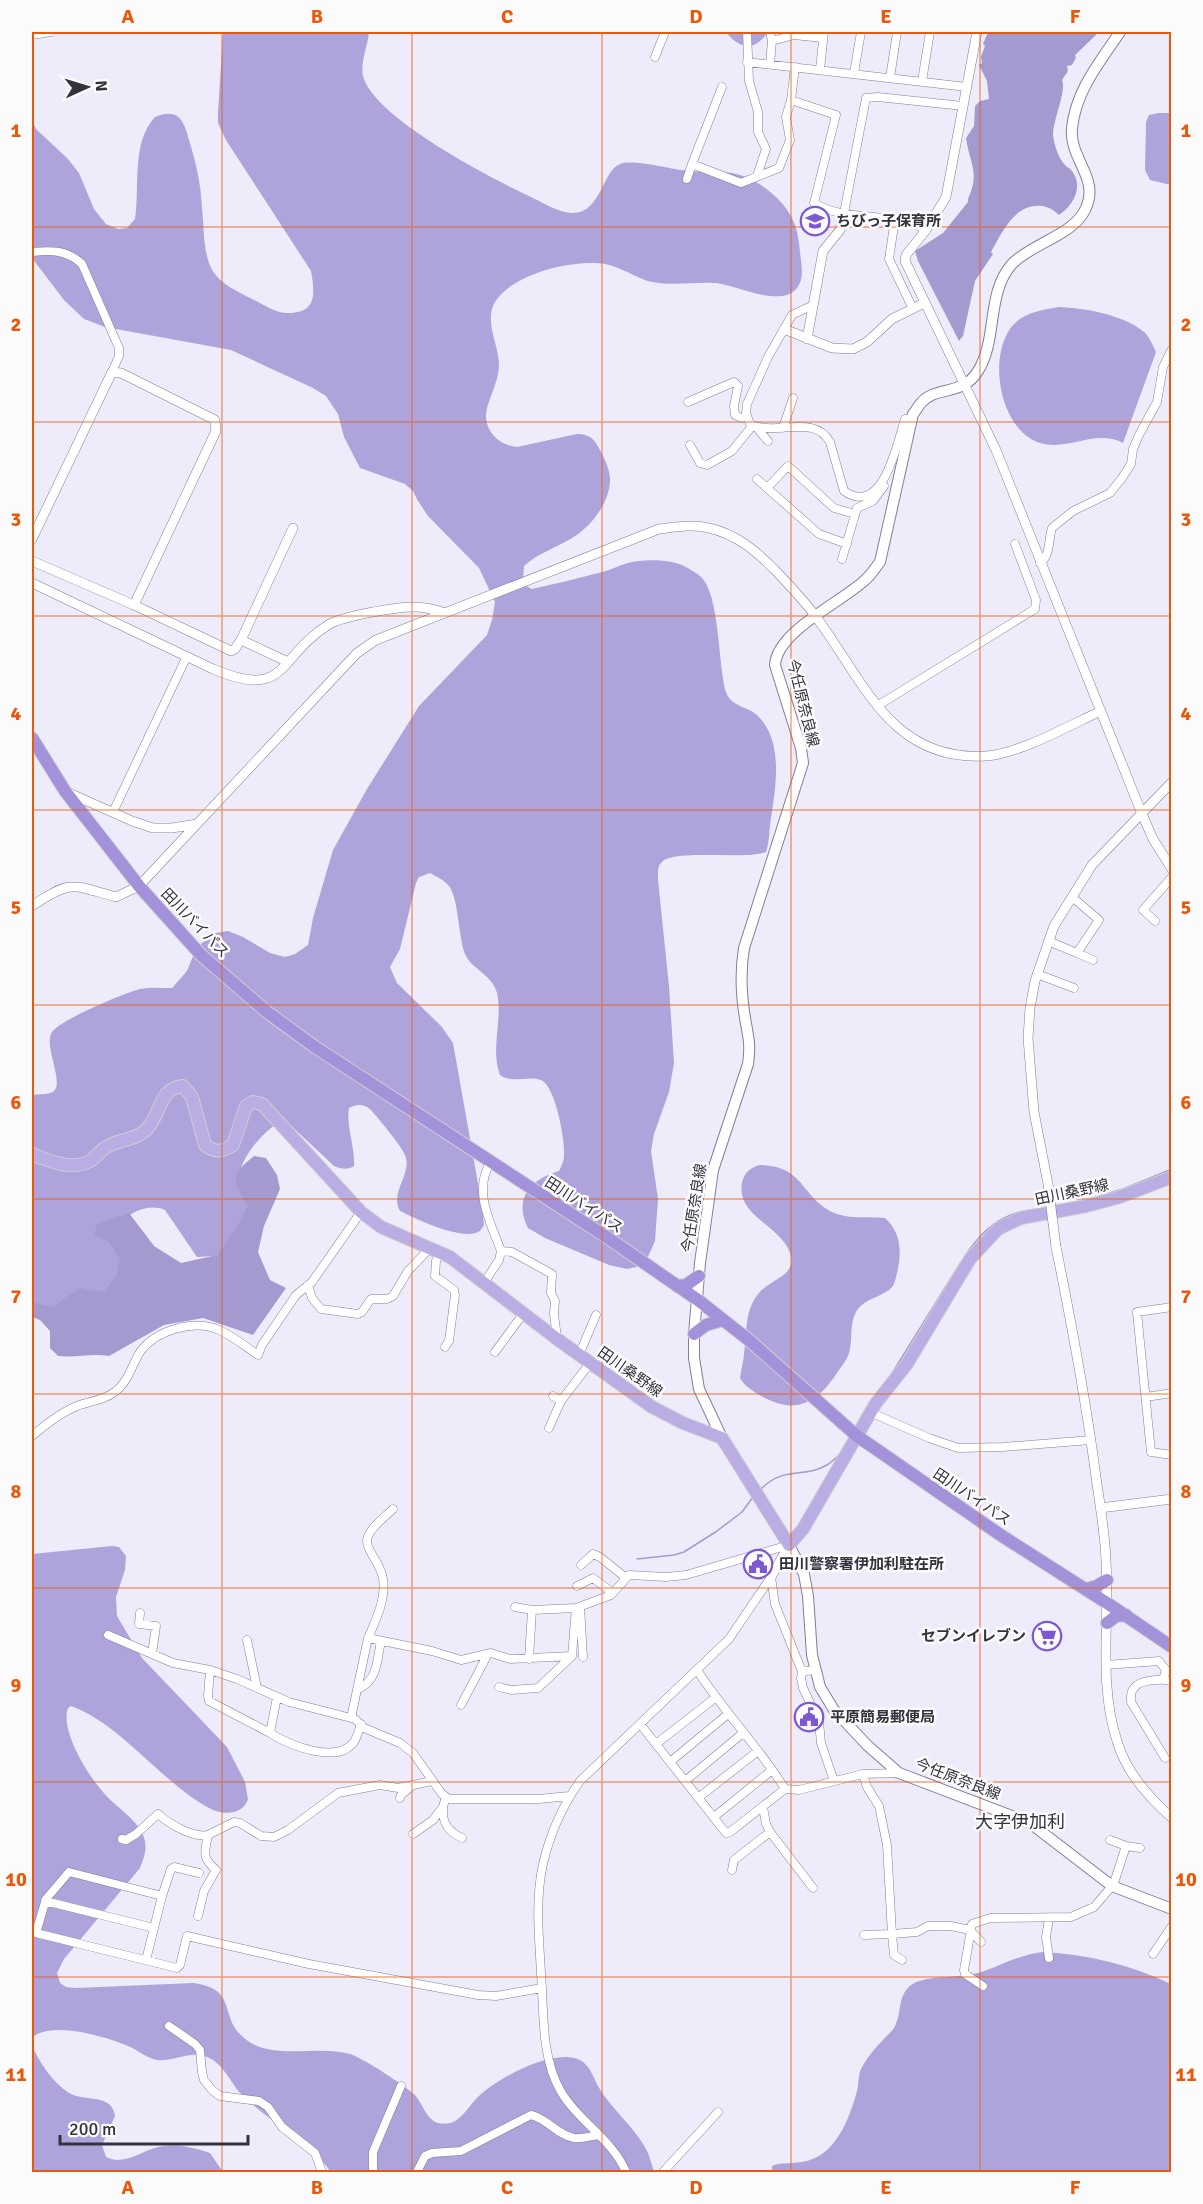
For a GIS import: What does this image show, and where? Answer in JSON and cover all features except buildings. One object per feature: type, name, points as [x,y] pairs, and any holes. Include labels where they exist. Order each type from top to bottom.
[{"type":"highway","name":"田川バイパス","points":[[32,738],[64,791],[139,886],[201,955],[267,1012],[315,1047],[698,1300],[750,1341],[809,1396],[857,1436],[1002,1536],[1172,1647]]},
{"type":"highway","points":[[677,1286],[686,1284],[699,1276]]},
{"type":"highway","points":[[694,1334],[706,1325],[723,1320]]},
{"type":"highway","points":[[1086,1589],[1107,1580]]},
{"type":"highway","points":[[1107,1623],[1116,1616],[1125,1615]]},
{"type":"main road","points":[[965,386],[977,373],[987,355],[1003,275],[1014,261],[1077,221],[1085,210],[1090,189],[1088,177],[1075,154],[1072,129],[1080,94],[1091,73],[1120,32]]},
{"type":"main road","name":"今任原奈良線","points":[[722,1438],[699,1389],[694,1358],[694,1334],[713,1170],[748,1064],[750,1049],[741,987],[740,969],[744,948],[803,763],[801,748],[776,665],[776,656],[780,648],[815,615],[866,580],[880,562],[912,418],[921,401],[932,395],[965,386]]},
{"type":"main road","name":"田川桑野線","points":[[32,1154],[57,1163],[77,1166],[91,1160],[107,1146],[138,1136],[147,1129],[155,1118],[166,1092],[174,1087],[183,1086],[192,1097],[205,1145],[214,1152],[223,1151],[233,1145],[246,1106],[253,1102],[262,1104],[361,1212],[381,1227],[450,1257],[523,1314],[652,1407],[683,1423],[722,1438]]},
{"type":"main road","name":"田川桑野線","points":[[789,1545],[803,1529],[876,1403],[907,1364],[970,1259],[998,1229],[1021,1218],[1120,1197],[1172,1177]]},
{"type":"main road","points":[[722,1438],[789,1545]]},
{"type":"main road","name":"今任原奈良線","points":[[789,1545],[804,1574],[808,1596],[812,1655],[820,1687],[834,1710],[868,1746],[899,1773],[1030,1823],[1113,1886],[1172,1909]]},
{"type":"street","points":[[32,35],[51,32]]},
{"type":"street","points":[[655,57],[665,32]]},
{"type":"street","points":[[747,32],[749,81],[758,112],[758,132],[766,149],[757,177]]},
{"type":"street","points":[[770,32],[770,64]]},
{"type":"street","points":[[854,73],[861,32]]},
{"type":"street","points":[[890,78],[897,32]]},
{"type":"street","points":[[922,81],[930,32]]},
{"type":"street","points":[[977,32],[946,197],[926,230],[910,249],[905,261],[996,450],[1142,814],[1153,839],[1172,869]]},
{"type":"street","points":[[771,41],[794,35],[823,35],[820,69]]},
{"type":"street","points":[[747,62],[967,87]]},
{"type":"street","points":[[692,164],[741,183],[780,168],[790,140],[786,117],[791,100],[795,67]]},
{"type":"street","points":[[687,179],[722,87]]},
{"type":"street","points":[[807,339],[823,251],[840,230],[866,98],[878,97],[963,106]]},
{"type":"street","points":[[791,100],[836,115],[814,203],[828,211],[895,219],[926,230]]},
{"type":"street","points":[[895,219],[889,259],[913,309]]},
{"type":"street","points":[[32,252],[54,250],[63,252],[74,256],[82,264],[118,348],[119,356],[32,539]]},
{"type":"street","points":[[784,329],[832,348],[853,349],[867,342],[892,319],[924,303]]},
{"type":"street","points":[[768,441],[747,417],[747,404],[792,315],[813,306]]},
{"type":"street","points":[[1040,563],[1045,559],[1052,528],[1073,511],[1110,493],[1131,464],[1132,449],[1157,402],[1163,367],[1172,349]]},
{"type":"street","points":[[112,372],[121,373],[215,420],[216,425],[216,431],[134,605]]},
{"type":"street","points":[[688,402],[734,382],[738,386],[734,405],[735,416],[747,417]]},
{"type":"street","points":[[783,428],[793,398]]},
{"type":"street","points":[[842,559],[857,508],[873,501],[884,488],[883,482],[905,419],[912,418]]},
{"type":"street","points":[[754,426],[764,429],[806,427],[818,429],[826,435],[830,442],[840,483],[849,495],[857,497],[868,495],[883,482]]},
{"type":"street","points":[[690,445],[700,463],[707,465],[732,451],[754,426]]},
{"type":"street","points":[[767,488],[788,466],[834,508],[855,514]]},
{"type":"street","points":[[757,479],[819,534],[847,544]]},
{"type":"street","points":[[33,902],[57,889],[67,887],[83,887],[116,897],[139,886],[357,653],[376,640],[659,529],[687,526],[710,528],[733,537],[756,551],[815,615],[877,706],[902,732],[928,747],[957,755],[987,756],[1011,752],[1101,711]]},
{"type":"street","points":[[32,561],[134,605],[231,651],[241,640],[293,528]]},
{"type":"street","points":[[877,706],[1035,609],[1036,600],[1015,544]]},
{"type":"street","points":[[32,583],[233,678],[248,681],[264,680],[277,674],[329,624],[343,619],[411,607],[431,608],[445,613]]},
{"type":"street","points":[[241,640],[288,662]]},
{"type":"street","points":[[113,812],[187,656]]},
{"type":"street","points":[[1172,782],[1092,866],[1054,926],[1037,974],[1030,1008],[1028,1038],[1034,1112],[1048,1184],[1056,1246],[1078,1356],[1100,1508],[1107,1580],[1108,1703],[1117,1743],[1134,1777],[1155,1804],[1172,1818]]},
{"type":"street","points":[[64,791],[153,828],[197,824]]},
{"type":"street","points":[[1155,921],[1143,910],[1172,877]]},
{"type":"street","points":[[1072,897],[1100,920],[1077,953]]},
{"type":"street","points":[[1048,941],[1093,960]]},
{"type":"street","points":[[1037,974],[1074,988]]},
{"type":"street","points":[[484,1284],[499,1260],[501,1251],[482,1199],[485,1171],[491,1162]]},
{"type":"street","points":[[32,1436],[57,1416],[116,1391],[124,1383],[142,1350],[157,1337],[169,1331],[201,1326],[211,1327],[258,1355],[296,1295],[308,1285],[361,1212]]},
{"type":"street","points":[[308,1285],[312,1298],[321,1309],[358,1314],[371,1299],[387,1299],[393,1296],[408,1271],[435,1251]]},
{"type":"street","points":[[435,1251],[435,1276],[454,1290],[455,1295],[449,1341],[445,1347]]},
{"type":"street","points":[[501,1251],[512,1252],[552,1274],[550,1293],[555,1300],[557,1338]]},
{"type":"street","points":[[1172,1307],[1137,1312],[1151,1452],[1172,1455]]},
{"type":"street","points":[[500,1348],[523,1314]]},
{"type":"street","points":[[579,1355],[596,1315]]},
{"type":"street","points":[[549,1428],[561,1401],[590,1363]]},
{"type":"street","points":[[1146,1397],[1172,1393]]},
{"type":"street","points":[[553,1396],[561,1401]]},
{"type":"street","points":[[872,1413],[958,1448],[1091,1440]]},
{"type":"street","points":[[1100,1508],[1172,1500]]},
{"type":"street","points":[[351,1718],[368,1638],[382,1600],[384,1577],[367,1546],[367,1540],[370,1533],[393,1509]]},
{"type":"street","points":[[626,2172],[599,2135],[568,2101],[555,2078],[549,2060],[537,1906],[542,1866],[549,1840],[569,1796],[588,1773],[729,1639],[771,1577],[789,1545]]},
{"type":"street","points":[[514,1607],[532,1610],[578,1607],[613,1593],[629,1575],[666,1577],[686,1575],[789,1545]]},
{"type":"street","points":[[581,1565],[593,1554],[626,1578]]},
{"type":"street","points":[[771,1577],[775,1604],[803,1670],[801,1678],[803,1688],[819,1722],[821,1743],[834,1781]]},
{"type":"street","points":[[577,1586],[593,1578],[613,1593]]},
{"type":"street","points":[[499,1687],[511,1690],[538,1688],[572,1656],[578,1607]]},
{"type":"street","points":[[578,1607],[583,1657]]},
{"type":"street","points":[[529,1659],[532,1610]]},
{"type":"street","points":[[140,1613],[139,1624],[156,1626],[152,1654]]},
{"type":"street","points":[[108,1635],[173,1663],[210,1670],[289,1702],[351,1718],[400,1743],[413,1753],[446,1797],[458,1799],[569,1796]]},
{"type":"street","points":[[368,1638],[432,1651],[461,1660],[488,1654],[510,1659],[572,1656]]},
{"type":"street","points":[[247,1640],[257,1688]]},
{"type":"street","points":[[358,1689],[370,1682],[374,1674],[381,1641]]},
{"type":"street","points":[[461,1706],[488,1654]]},
{"type":"street","points":[[1106,1665],[1160,1661],[1166,1670],[1167,1680],[1136,1685],[1131,1693],[1131,1702],[1165,1758]]},
{"type":"street","points":[[210,1670],[209,1701],[284,1742],[316,1752],[331,1753],[346,1749],[353,1744],[361,1724]]},
{"type":"street","points":[[697,1670],[715,1698],[785,1789]]},
{"type":"street","points":[[803,1670],[816,1670]]},
{"type":"street","points":[[270,1733],[277,1697]]},
{"type":"street","points":[[656,1744],[715,1698]]},
{"type":"street","points":[[670,1762],[728,1714]]},
{"type":"street","points":[[640,1724],[726,1833],[785,1789],[799,1790],[863,1774],[899,1773]]},
{"type":"street","points":[[685,1781],[743,1733]]},
{"type":"street","points":[[698,1798],[758,1751]]},
{"type":"street","points":[[714,1817],[772,1770]]},
{"type":"street","points":[[863,1774],[867,1787],[879,1806],[887,1845],[894,1955],[902,1960]]},
{"type":"street","points":[[122,1839],[126,1840],[136,1834],[158,1814],[166,1822],[201,1836],[208,1835],[234,1822],[240,1823],[261,1836],[274,1837],[288,1830],[338,1793],[380,1785],[398,1788],[432,1781]]},
{"type":"street","points":[[400,1798],[413,1785]]},
{"type":"street","points":[[413,1834],[434,1820],[446,1797]]},
{"type":"street","points":[[763,1807],[770,1832],[813,1887]]},
{"type":"street","points":[[442,1808],[448,1830],[462,1838]]},
{"type":"street","points":[[732,1869],[734,1860],[770,1832]]},
{"type":"street","points":[[198,1916],[204,1891],[216,1870],[207,1863],[204,1855],[208,1835]]},
{"type":"street","points":[[1110,1840],[1140,1848]]},
{"type":"street","points":[[983,1986],[965,1974],[964,1970],[972,1924],[990,1918],[1071,1917],[1087,1911],[1094,1907],[1113,1886],[1126,1846]]},
{"type":"street","points":[[146,1960],[171,1869],[174,1867],[199,1873]]},
{"type":"street","points":[[162,1896],[69,1872],[45,1901],[36,1933],[177,1968],[180,1965],[187,1936],[309,1964],[478,1995],[496,1996],[542,1988]]},
{"type":"street","points":[[45,1901],[154,1928]]},
{"type":"street","points":[[1049,1918],[1046,1937],[1049,1958]]},
{"type":"street","points":[[864,1935],[918,1932],[928,1926],[951,1926],[970,1930],[981,1942]]},
{"type":"street","points":[[1153,1954],[1172,1926]]},
{"type":"street","points":[[169,2026],[200,2050],[204,2080],[212,2090],[220,2096],[259,2101],[268,2108],[282,2127],[315,2153],[322,2172]]},
{"type":"street","points":[[373,2172],[373,2152],[401,2086]]},
{"type":"street","points":[[663,2172],[718,2112]]},
{"type":"street","points":[[417,2172],[425,2156],[432,2153],[461,2151],[531,2115],[574,2138],[599,2135]]},
{"type":"shaded area","points":[[223,32],[369,32],[363,76],[372,92],[388,110],[410,128],[463,161],[560,211],[581,212],[589,207],[614,168],[620,164],[650,164],[687,171],[726,172],[752,180],[778,199],[791,216],[796,228],[802,277],[795,290],[786,295],[761,295],[714,283],[652,282],[605,264],[592,263],[562,266],[531,275],[506,290],[497,299],[491,315],[499,365],[498,376],[487,408],[489,429],[503,443],[517,447],[577,434],[586,435],[592,438],[599,448],[607,464],[610,478],[607,496],[593,520],[572,538],[524,566],[523,580],[526,586],[532,589],[640,561],[670,562],[695,572],[707,586],[712,599],[723,680],[728,697],[758,716],[772,740],[775,753],[776,783],[766,852],[742,855],[681,856],[669,858],[660,864],[658,880],[674,1063],[669,1092],[654,1134],[651,1151],[658,1199],[655,1241],[647,1259],[637,1267],[627,1269],[609,1265],[545,1238],[528,1228],[523,1208],[527,1191],[540,1179],[559,1171],[563,1161],[564,1147],[555,1102],[546,1084],[541,1080],[510,1079],[500,1075],[496,1055],[499,1014],[497,993],[491,981],[472,964],[465,954],[455,900],[449,886],[430,873],[419,877],[416,883],[400,949],[390,967],[397,983],[442,1027],[453,1043],[482,1206],[484,1225],[480,1231],[473,1234],[452,1232],[400,1211],[397,1197],[406,1169],[405,1155],[370,1109],[357,1105],[349,1108],[354,1159],[352,1167],[344,1169],[334,1166],[286,1121],[272,1127],[257,1142],[245,1160],[240,1176],[251,1211],[246,1239],[215,1256],[197,1257],[165,1210],[147,1208],[138,1211],[130,1215],[134,1234],[109,1291],[49,1316],[32,1318],[32,1095],[47,1094],[54,1091],[56,1086],[57,1079],[50,1045],[52,1032],[79,1014],[107,1001],[140,989],[172,988],[187,971],[195,951],[210,934],[228,931],[270,953],[285,957],[295,954],[308,945],[313,918],[333,850],[367,789],[419,706],[487,635],[495,602],[479,568],[428,516],[413,491],[405,484],[360,468],[344,437],[338,414],[326,396],[231,350],[105,327],[84,319],[64,300],[32,258],[32,120],[36,129],[68,159],[79,173],[94,209],[106,224],[118,229],[127,228],[135,219],[139,152],[147,127],[155,117],[172,114],[177,116],[183,124],[194,157],[201,190],[206,249],[212,270],[228,286],[274,310],[283,313],[297,312],[309,306],[313,294],[311,271],[226,140],[218,123]]},
{"type":"shaded area","points":[[726,32],[768,32],[758,43],[747,46],[731,38]]},
{"type":"shaded area","points":[[988,32],[1095,32],[1096,35],[1075,55],[1076,58],[1072,65],[1067,66],[1068,71],[1062,80],[1063,91],[1053,135],[1058,155],[1075,177],[1077,190],[1075,196],[1069,207],[1059,215],[1047,207],[1033,206],[1017,214],[1011,220],[975,281],[963,336],[959,341],[915,251],[943,233],[968,202],[972,190],[974,175],[966,138],[974,126],[975,106],[980,101],[989,99],[987,81],[979,65],[982,63],[981,57],[985,46],[983,44]]},
{"type":"shaded area","points":[[1171,113],[1171,185],[1150,180],[1145,170],[1146,122],[1149,115]]},
{"type":"shaded area","points":[[1059,307],[1092,311],[1126,321],[1146,334],[1151,341],[1156,352],[1123,443],[1102,438],[1059,445],[1037,442],[1024,434],[1014,422],[1006,406],[999,371],[1000,354],[1005,338],[1013,325],[1023,317],[1034,312]]},
{"type":"shaded area","points":[[254,1156],[266,1158],[277,1175],[280,1189],[264,1226],[258,1252],[270,1280],[286,1288],[253,1335],[203,1318],[164,1325],[109,1356],[58,1356],[50,1348],[50,1331],[40,1320],[32,1317],[32,1302],[53,1307],[80,1288],[104,1292],[116,1275],[120,1260],[109,1242],[94,1236],[97,1224],[129,1213],[154,1246],[181,1263],[217,1255],[248,1206],[236,1179],[240,1169]]},
{"type":"shaded area","points":[[760,1165],[785,1170],[800,1182],[820,1204],[836,1214],[850,1217],[885,1218],[894,1230],[899,1243],[899,1265],[893,1286],[864,1303],[856,1312],[848,1356],[832,1381],[812,1399],[796,1405],[777,1403],[767,1399],[751,1390],[740,1378],[747,1322],[754,1300],[764,1288],[787,1272],[791,1261],[785,1243],[744,1202],[741,1191],[743,1179],[750,1170]]},
{"type":"shaded area","points":[[119,1547],[126,1556],[125,1570],[116,1597],[117,1616],[142,1658],[227,1747],[245,1782],[248,1799],[245,1805],[237,1811],[225,1813],[209,1808],[174,1784],[107,1726],[89,1714],[71,1706],[68,1708],[68,1728],[83,1764],[108,1798],[138,1827],[143,1834],[145,1848],[140,1868],[64,1959],[57,1973],[60,1983],[66,1987],[76,1988],[193,1983],[207,1986],[217,1991],[222,1997],[236,2030],[255,2045],[281,2051],[337,2051],[356,2056],[410,2091],[431,2118],[440,2123],[455,2121],[486,2090],[526,2067],[555,2058],[569,2057],[580,2060],[589,2068],[603,2094],[642,2142],[654,2172],[331,2172],[311,2150],[241,2094],[222,2068],[207,2057],[189,2055],[157,2060],[107,2038],[65,2030],[51,2030],[32,2038],[32,1554]]},
{"type":"shaded area","points":[[1043,1952],[1076,1955],[1109,1962],[1140,1971],[1171,1984],[1171,2172],[772,2172],[774,2165],[810,2160],[828,2149],[835,2141],[851,2111],[861,2069],[894,2028],[902,1999],[911,1985],[931,1978],[978,1973],[1023,1956]]},
{"type":"shaded area","points":[[32,2046],[48,2072],[63,2089],[75,2096],[103,2101],[113,2109],[115,2116],[102,2145],[106,2157],[121,2160],[157,2147],[181,2146],[210,2153],[223,2172],[32,2172]]},
{"type":"waterway","points":[[1099,1196],[1172,1169]]},
{"type":"waterway","points":[[967,1253],[994,1224],[1010,1215],[1030,1210]]},
{"type":"waterway","points":[[891,1375],[961,1262]]},
{"type":"waterway","points":[[761,1489],[778,1477],[818,1469],[829,1464],[841,1453]]},
{"type":"waterway","points":[[637,1559],[684,1552],[742,1512],[753,1497]]},
{"type":"place","name":"ちびっ子保育所","points":[[815,221]]},
{"type":"place","name":"田川警察署伊加利駐在所","points":[[758,1564]]},
{"type":"place","name":"セブンイレブン","points":[[1047,1636]]},
{"type":"place","name":"平原簡易郵便局","points":[[809,1717]]},
{"type":"district","name":"大字伊加利","points":[[1020,1822]]}]
